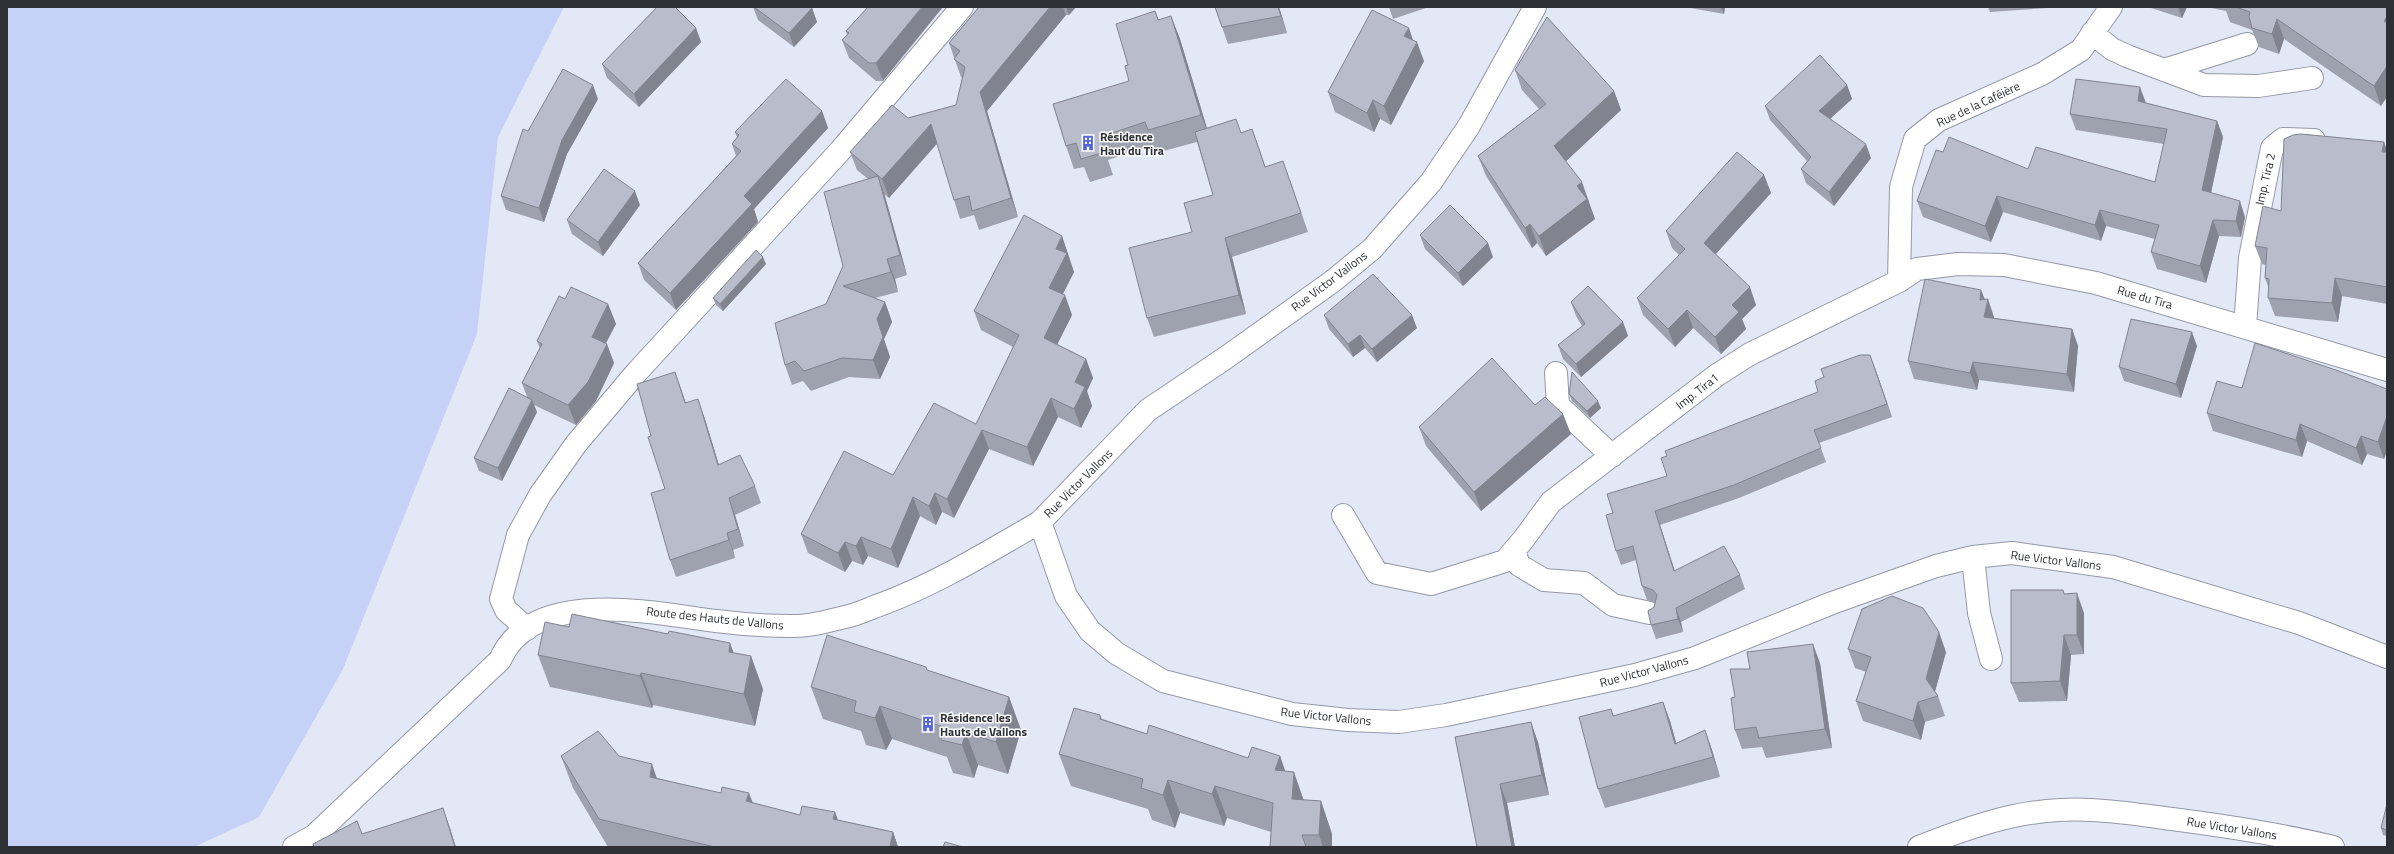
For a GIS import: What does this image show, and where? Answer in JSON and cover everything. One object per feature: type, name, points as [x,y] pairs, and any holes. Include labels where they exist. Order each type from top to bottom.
[{"type":"street","points":[[527,629],[506,610],[501,598],[518,535],[540,495],[576,444],[636,373],[840,151],[962,7]]},
{"type":"street","name":"Rue Victor Vallons","points":[[1535,7],[1465,132],[1431,182],[1372,249],[1333,281],[1224,359],[1148,410],[1040,522],[1066,596],[1090,631],[1116,653],[1163,681],[1292,714],[1399,722],[1446,715],[1635,675],[1695,658],[1882,585],[1936,566],[1973,557],[2012,553],[2113,567],[2299,623],[2387,657]]},
{"type":"street","name":"Rue de la Caféière","points":[[1899,281],[1901,187],[1915,139],[1939,120],[2042,74],[2081,50],[2111,7]]},
{"type":"street","points":[[2092,33],[2112,49],[2127,56],[2204,85],[2258,86],[2312,78]]},
{"type":"street","points":[[2164,70],[2247,44]]},
{"type":"street","name":"Imp. Tira 2","points":[[2245,327],[2250,258],[2272,148],[2283,139],[2297,138],[2334,142]]},
{"type":"street","name":"Rue du Tira","points":[[1899,281],[1917,269],[1958,264],[2004,265],[2096,284],[2387,370]]},
{"type":"street","name":"Imp. Tira1","points":[[1343,515],[1377,573],[1431,584],[1505,561],[1519,546],[1551,502],[1717,375],[1750,354],[1899,281]]},
{"type":"street","points":[[1556,373],[1558,405],[1612,456]]},
{"type":"street","name":"Route des Hauts de Vallons","points":[[294,847],[314,836],[433,721],[500,660],[506,647],[534,622],[562,613],[640,610],[716,621],[793,626],[847,617],[915,592],[975,560],[1040,522]]},
{"type":"street","points":[[1519,546],[1519,565],[1544,580],[1584,583],[1613,606],[1650,612]]},
{"type":"street","points":[[1973,557],[1979,613],[1991,659]]},
{"type":"street","name":"Rue Victor Vallons","points":[[1919,847],[1963,829],[2015,816],[2059,810],[2124,813],[2198,822],[2286,836],[2333,847]]},
{"type":"shaded area","points":[[7,7],[564,7],[498,137],[477,334],[343,669],[259,817],[194,847],[7,847]]},
{"type":"building","points":[[657,7],[675,7],[696,28],[634,94],[602,64]]},
{"type":"building","points":[[754,7],[810,7],[812,8],[789,33]]},
{"type":"building","points":[[868,7],[922,7],[876,63],[869,63],[842,40],[849,33],[846,31]]},
{"type":"building","points":[[979,7],[1050,7],[980,92],[1011,198],[972,211],[969,196],[954,200],[931,124],[882,179],[850,152],[892,105],[908,118],[956,105],[965,67],[954,59],[960,51],[949,43]]},
{"type":"building","points":[[1215,7],[1278,7],[1281,16],[1222,27]]},
{"type":"building","points":[[2236,7],[2387,7],[2387,17],[2384,21],[2387,23],[2387,66],[2374,86],[2277,19],[2272,34],[2252,28],[2249,16],[2250,12]]},
{"type":"building","points":[[1372,10],[1409,28],[1404,36],[1417,42],[1384,106],[1373,100],[1367,113],[1328,92]]},
{"type":"building","points":[[1155,11],[1158,20],[1171,16],[1201,115],[1148,130],[1145,122],[1100,137],[1105,152],[1081,159],[1076,143],[1066,146],[1053,104],[1129,81],[1125,66],[1128,65],[1116,24]]},
{"type":"building","points":[[1547,17],[1614,91],[1554,146],[1582,182],[1577,186],[1587,199],[1539,236],[1530,224],[1525,228],[1478,156],[1546,104],[1515,70]]},
{"type":"building","points":[[1820,55],[1847,85],[1819,111],[1866,144],[1829,192],[1801,169],[1811,157],[1765,106]]},
{"type":"building","points":[[563,69],[593,85],[562,140],[539,208],[501,196],[523,129],[528,131]]},
{"type":"building","points":[[786,79],[822,111],[744,196],[752,204],[670,293],[638,263],[741,151],[732,144],[739,135],[735,132]]},
{"type":"building","points":[[2076,79],[2140,87],[2138,101],[2217,121],[2202,190],[2240,201],[2236,221],[2213,220],[2200,266],[2151,252],[2159,225],[2100,210],[2095,225],[1997,196],[1985,226],[1917,201],[1936,150],[1943,152],[1949,137],[2028,169],[2036,147],[2155,182],[2167,129],[2070,114]]},
{"type":"building","points":[[1236,119],[1241,133],[1252,129],[1265,167],[1283,161],[1301,213],[1225,238],[1239,295],[1147,318],[1129,248],[1192,232],[1184,203],[1213,195],[1195,132]]},
{"type":"building","points":[[2301,134],[2384,142],[2382,152],[2387,152],[2387,287],[2335,278],[2332,303],[2268,298],[2269,279],[2265,278],[2267,248],[2255,246],[2263,206],[2281,211],[2284,139],[2293,135]]},
{"type":"building","points":[[1737,152],[1764,175],[1704,243],[1750,287],[1732,305],[1739,312],[1715,337],[1687,310],[1668,329],[1637,298],[1685,249],[1666,231]]},
{"type":"building","points":[[604,169],[635,191],[598,242],[567,220]]},
{"type":"building","points":[[878,176],[900,255],[887,259],[891,272],[843,286],[885,302],[877,319],[883,337],[873,360],[842,358],[804,371],[795,361],[785,365],[775,323],[826,304],[843,266],[824,192]]},
{"type":"building","points":[[1450,205],[1488,243],[1458,273],[1420,235]]},
{"type":"building","points":[[1024,215],[1062,236],[1056,249],[1067,253],[1049,288],[1065,295],[1044,338],[1086,359],[1075,382],[1085,387],[1074,409],[1051,398],[1027,447],[982,430],[947,499],[935,493],[929,506],[913,497],[891,549],[861,537],[856,546],[845,542],[838,553],[801,534],[844,451],[893,475],[934,403],[976,424],[1019,335],[974,311]]},
{"type":"building","points":[[756,250],[763,257],[720,304],[713,298]]},
{"type":"building","points":[[1373,274],[1412,315],[1372,349],[1360,335],[1348,344],[1324,315]]},
{"type":"building","points":[[1925,279],[1981,290],[1980,300],[1988,299],[1984,317],[2072,329],[2067,374],[1973,362],[1970,373],[1908,361]]},
{"type":"building","points":[[1588,286],[1623,322],[1576,364],[1558,345],[1585,324],[1571,302]]},
{"type":"building","points":[[571,287],[608,304],[592,337],[607,344],[588,382],[568,405],[522,383],[542,344],[537,341],[559,296],[565,299]]},
{"type":"building","points":[[2131,319],[2192,332],[2176,384],[2119,367]]},
{"type":"building","points":[[2255,343],[2387,389],[2387,416],[2378,442],[2361,436],[2356,448],[2300,424],[2296,440],[2207,413],[2217,381],[2242,388]]},
{"type":"building","points":[[1860,355],[1870,355],[1887,404],[1814,430],[1821,448],[1734,485],[1655,511],[1674,571],[1724,546],[1740,575],[1676,608],[1678,619],[1651,625],[1648,611],[1654,607],[1657,595],[1653,590],[1642,586],[1633,546],[1616,551],[1606,515],[1613,513],[1607,494],[1667,476],[1661,458],[1667,456],[1665,451],[1818,392],[1815,381],[1824,377],[1821,369]]},
{"type":"building","points":[[1492,358],[1535,405],[1545,397],[1563,414],[1474,492],[1419,427]]},
{"type":"building","points":[[675,372],[685,403],[698,399],[718,465],[740,455],[755,486],[729,498],[738,529],[727,533],[729,540],[670,560],[651,493],[665,489],[648,437],[651,436],[637,384]]},
{"type":"building","points":[[1572,372],[1598,401],[1587,411],[1569,394]]},
{"type":"building","points":[[509,388],[532,400],[498,468],[474,458]]},
{"type":"building","points":[[2011,590],[2063,590],[2064,594],[2077,593],[2077,635],[2064,635],[2060,681],[2011,683]]},
{"type":"building","points":[[1892,596],[1923,608],[1939,632],[1926,679],[1938,696],[1918,702],[1913,721],[1856,701],[1871,657],[1848,649],[1862,609]]},
{"type":"building","points":[[572,614],[668,634],[669,631],[730,643],[729,652],[751,656],[744,694],[641,673],[640,676],[538,655],[545,622],[569,627]]},
{"type":"building","points":[[827,635],[926,667],[927,670],[1009,697],[996,742],[966,733],[962,745],[941,740],[943,727],[880,706],[875,718],[854,712],[856,701],[811,687]]},
{"type":"building","points":[[1813,644],[1825,729],[1759,738],[1756,727],[1735,730],[1731,698],[1735,697],[1730,669],[1750,669],[1747,652]]},
{"type":"building","points":[[1663,702],[1675,744],[1705,730],[1713,757],[1598,789],[1579,717],[1611,709],[1613,716]]},
{"type":"building","points":[[1074,708],[1100,715],[1100,719],[1147,734],[1149,725],[1248,758],[1252,747],[1280,756],[1275,770],[1294,772],[1292,799],[1321,801],[1319,835],[1302,835],[1306,847],[1270,847],[1273,803],[1215,786],[1212,794],[1168,780],[1163,795],[1141,788],[1143,779],[1059,754]]},
{"type":"building","points":[[1531,722],[1542,775],[1500,784],[1512,847],[1477,847],[1455,737]]},
{"type":"building","points":[[598,731],[619,756],[652,764],[650,777],[721,793],[722,787],[749,793],[746,801],[800,815],[802,806],[835,812],[833,819],[893,832],[890,846],[895,847],[715,847],[599,819],[561,756]]},
{"type":"building","points":[[2387,804],[2387,830],[2381,828]]},
{"type":"building","points":[[443,808],[455,847],[314,847],[313,844],[357,821],[362,834]]},
{"type":"building","points":[[945,842],[963,847],[943,847]]},
{"type":"place","name":"Résidence Haut du Tira","points":[[1088,143]]},
{"type":"place","name":"Résidence les Hauts de Vallons","points":[[928,724]]}]
